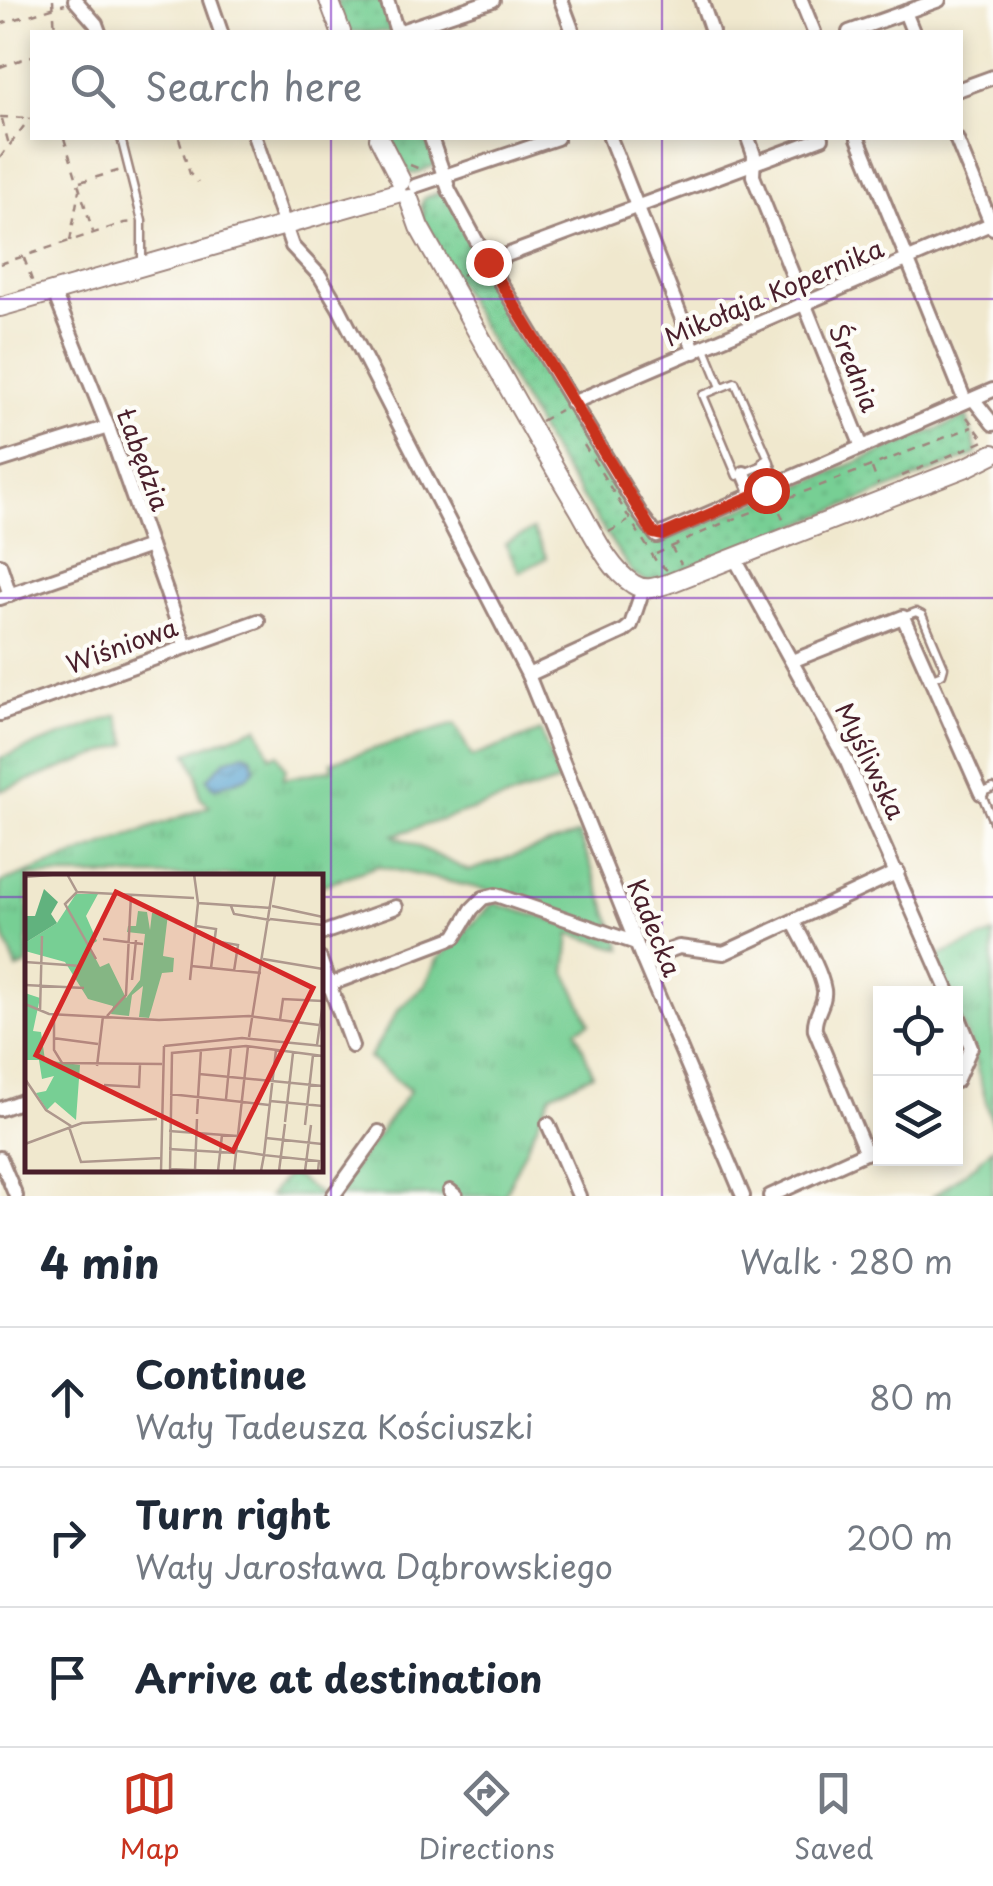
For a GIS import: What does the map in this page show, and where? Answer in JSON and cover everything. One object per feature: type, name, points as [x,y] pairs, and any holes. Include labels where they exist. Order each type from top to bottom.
[{"type":"street","points":[[75,0],[98,30]]},
{"type":"street","points":[[210,0],[219,30]]},
{"type":"street","points":[[329,0],[340,30]]},
{"type":"street","points":[[386,0],[396,30]]},
{"type":"street","points":[[403,30],[493,0]]},
{"type":"street","points":[[561,0],[571,30]]},
{"type":"street","points":[[701,0],[711,30]]},
{"type":"street","points":[[801,0],[813,30]]},
{"type":"street","points":[[854,30],[939,0]]},
{"type":"street","points":[[904,12],[912,30]]},
{"type":"street","points":[[963,88],[993,77]]},
{"type":"street","name":"Kadecka","points":[[256,140],[292,246],[320,276],[339,308],[528,675],[642,960],[743,1196]]},
{"type":"street","points":[[380,140],[408,183],[419,228],[597,539],[628,580],[643,589],[670,583],[884,499],[986,444]]},
{"type":"street","points":[[432,140],[444,178],[483,264],[567,406],[657,536],[993,390]]},
{"type":"street","points":[[0,307],[284,227],[408,183],[444,178],[551,140]]},
{"type":"street","points":[[611,140],[635,207],[700,350]]},
{"type":"street","name":"Średnia","points":[[749,140],[755,162],[752,176],[862,447]]},
{"type":"street","points":[[483,264],[816,140]]},
{"type":"street","points":[[859,140],[968,398],[990,427]]},
{"type":"street","points":[[957,140],[992,225]]},
{"type":"street","name":"Mikołaja Kopernika","points":[[567,406],[992,225]]},
{"type":"street","name":"Łabędzia","points":[[46,293],[108,427],[186,648]]},
{"type":"street","points":[[0,461],[108,427]]},
{"type":"street","points":[[766,464],[766,489]]},
{"type":"street","points":[[744,473],[766,489]]},
{"type":"street","points":[[0,565],[5,597],[150,546]]},
{"type":"street","name":"Myśliwska","points":[[734,557],[848,762],[946,986]]},
{"type":"street","points":[[528,675],[624,631],[631,625],[643,589]]},
{"type":"street","points":[[792,661],[903,616],[930,679],[987,790]]},
{"type":"street","name":"Wiśniowa","points":[[0,714],[258,621]]},
{"type":"street","points":[[642,960],[679,946],[724,954],[898,872]]},
{"type":"street","points":[[352,1046],[325,986],[455,936],[484,898],[496,896],[636,943]]},
{"type":"street","points":[[322,933],[396,906]]},
{"type":"street","points":[[794,921],[824,988],[814,1030],[866,1153]]},
{"type":"street","points":[[963,1027],[971,1047],[963,1065]]},
{"type":"street","points":[[0,1109],[25,1100]]},
{"type":"street","points":[[548,1124],[579,1196]]},
{"type":"street","points":[[333,1196],[379,1132]]},
{"type":"street","points":[[770,1196],[873,1150]]},
{"type":"street","points":[[0,1158],[16,1196]]},
{"type":"lane","points":[[120,140],[142,221],[142,265]]},
{"type":"lane","points":[[700,350],[721,387]]},
{"type":"lane","points":[[736,382],[770,462],[766,464],[737,476],[703,395],[736,382]]},
{"type":"lane","points":[[987,790],[993,821]]},
{"type":"path","points":[[53,0],[55,30]]},
{"type":"path","points":[[0,24],[75,0]]},
{"type":"path","points":[[0,66],[30,57]]},
{"type":"path","points":[[10,146],[1,117],[30,118]]},
{"type":"path","points":[[0,158],[30,119]]},
{"type":"path","points":[[65,140],[94,233]]},
{"type":"path","points":[[180,140],[190,174],[198,182]]},
{"type":"path","points":[[78,186],[127,168]]},
{"type":"path","points":[[70,242],[78,186]]},
{"type":"path","points":[[0,264],[124,223],[142,221]]},
{"type":"path","points":[[24,256],[46,293]]},
{"type":"path","points":[[449,282],[483,264]]},
{"type":"path","points":[[536,424],[567,406]]},
{"type":"path","points":[[967,416],[986,444]]},
{"type":"path","points":[[986,444],[990,427]]},
{"type":"path","points":[[653,556],[972,428]]},
{"type":"path","points":[[581,441],[653,556],[662,568],[669,570],[682,565],[671,547]]},
{"type":"path","points":[[896,478],[986,444]]},
{"type":"path","points":[[872,467],[884,499]]},
{"type":"path","points":[[766,489],[785,524]]},
{"type":"green space","points":[[336,0],[382,0],[391,30],[346,30]]},
{"type":"green space","points":[[386,140],[428,140],[436,165],[414,174],[405,171]]},
{"type":"green space","points":[[445,190],[485,264],[652,541],[658,543],[967,417],[977,454],[669,576],[647,581],[633,574],[553,454],[420,216],[424,214],[424,198]]},
{"type":"green space","points":[[533,530],[547,558],[520,572],[505,544]]},
{"type":"green space","points":[[118,715],[128,744],[0,791],[0,758]]},
{"type":"green space","points":[[455,724],[472,757],[541,731],[559,782],[394,835],[469,871],[579,834],[613,925],[606,929],[496,892],[377,866],[322,885],[322,874],[25,874],[25,966],[17,969],[0,926],[0,883],[210,806],[200,798],[197,774],[187,753],[258,727],[270,756],[278,754],[286,770],[283,779],[333,769],[331,762]]},
{"type":"green space","points":[[493,903],[619,940],[622,949],[570,934],[566,972],[590,1023],[576,1030],[593,1074],[551,1094],[504,1196],[333,1196],[410,1091],[369,1058],[399,1009],[425,985],[437,960]]},
{"type":"green space","points":[[993,934],[993,1127],[963,1027],[963,986],[946,986],[934,958]]},
{"type":"green space","points":[[993,1147],[993,1196],[933,1196],[976,1164]]},
{"type":"green space","points":[[289,1172],[322,1196],[269,1196]]},
{"type":"water","points":[[244,753],[251,756],[255,768],[249,776],[214,788],[207,779],[225,760]]},
{"type":"route","points":[[488,262],[653,533],[662,535],[766,490]]}]
